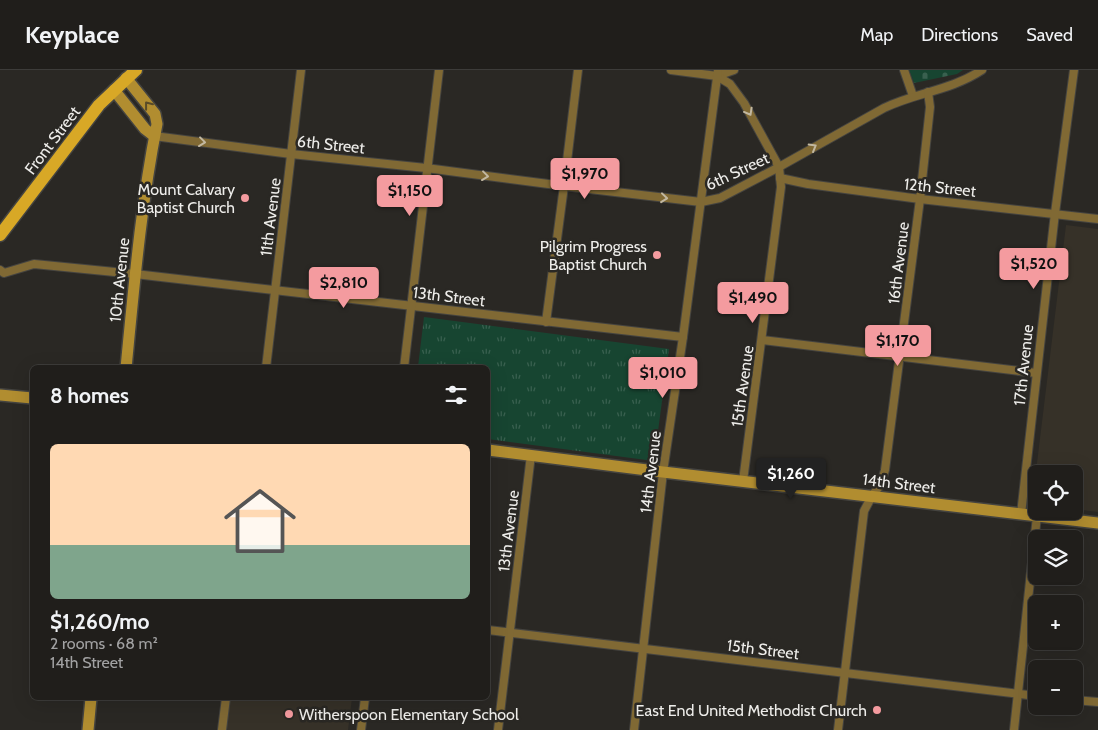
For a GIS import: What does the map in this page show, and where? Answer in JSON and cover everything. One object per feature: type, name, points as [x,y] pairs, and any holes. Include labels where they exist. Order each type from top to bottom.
[{"type":"main road","name":"Front Street","points":[[0,235],[99,105],[131,74]]},
{"type":"main road","name":"10th Avenue","points":[[126,365],[135,274],[156,124],[155,114],[131,74]]},
{"type":"main road","points":[[114,90],[145,129],[154,136]]},
{"type":"main road","points":[[0,395],[30,398]]},
{"type":"main road","name":"14th Street","points":[[490,450],[1028,515]]},
{"type":"main road","name":"14th Street","points":[[1072,520],[1098,523]]},
{"type":"main road","points":[[88,730],[91,700]]},
{"type":"street","name":"11th Avenue","points":[[266,365],[301,70]]},
{"type":"street","points":[[404,365],[438,70]]},
{"type":"street","points":[[546,322],[578,70]]},
{"type":"street","points":[[671,70],[718,73],[734,70]]},
{"type":"street","points":[[904,70],[913,96]]},
{"type":"street","name":"6th Street","points":[[154,136],[701,202],[720,198],[780,167],[869,115],[899,100],[944,88],[982,70]]},
{"type":"street","name":"17th Avenue","points":[[1021,514],[1055,213],[1074,70]]},
{"type":"street","name":"15th Avenue","points":[[718,73],[741,98],[780,167],[781,187],[743,481]]},
{"type":"street","name":"14th Avenue","points":[[634,730],[664,472],[718,73]]},
{"type":"street","name":"16th Avenue","points":[[838,730],[864,511],[881,484],[885,470],[920,199],[930,107],[928,92]]},
{"type":"street","name":"12th Street","points":[[780,178],[808,184],[920,199],[1098,219]]},
{"type":"street","name":"13th Street","points":[[2,272],[34,264],[412,305],[683,337]]},
{"type":"street","points":[[762,340],[1036,373]]},
{"type":"street","name":"13th Avenue","points":[[498,730],[531,455]]},
{"type":"street","points":[[1014,730],[1037,520]]},
{"type":"street","name":"15th Street","points":[[490,630],[1028,695]]},
{"type":"street","points":[[222,730],[226,700]]},
{"type":"street","points":[[361,730],[364,700]]},
{"type":"street","points":[[1083,701],[1098,702]]},
{"type":"shaded area","points":[[1066,225],[1098,229],[1098,512],[1083,510],[1083,465],[1037,465]]},
{"type":"shaded area","name":"Witherspoon Elementary School","points":[[230,700],[352,700],[348,730],[226,730]]},
{"type":"green space","points":[[909,70],[963,70],[957,74],[914,83]]},
{"type":"green space","points":[[424,317],[669,349],[654,461],[490,439],[490,365],[418,365]]},
{"type":"place","name":"Mount Calvary Baptist Church","points":[[245,198]]},
{"type":"place","name":"Pilgrim Progress Baptist Church","points":[[657,255]]},
{"type":"place","name":"East End United Methodist Church","points":[[877,710]]},
{"type":"place","name":"Witherspoon Elementary School","points":[[289,714]]}]
